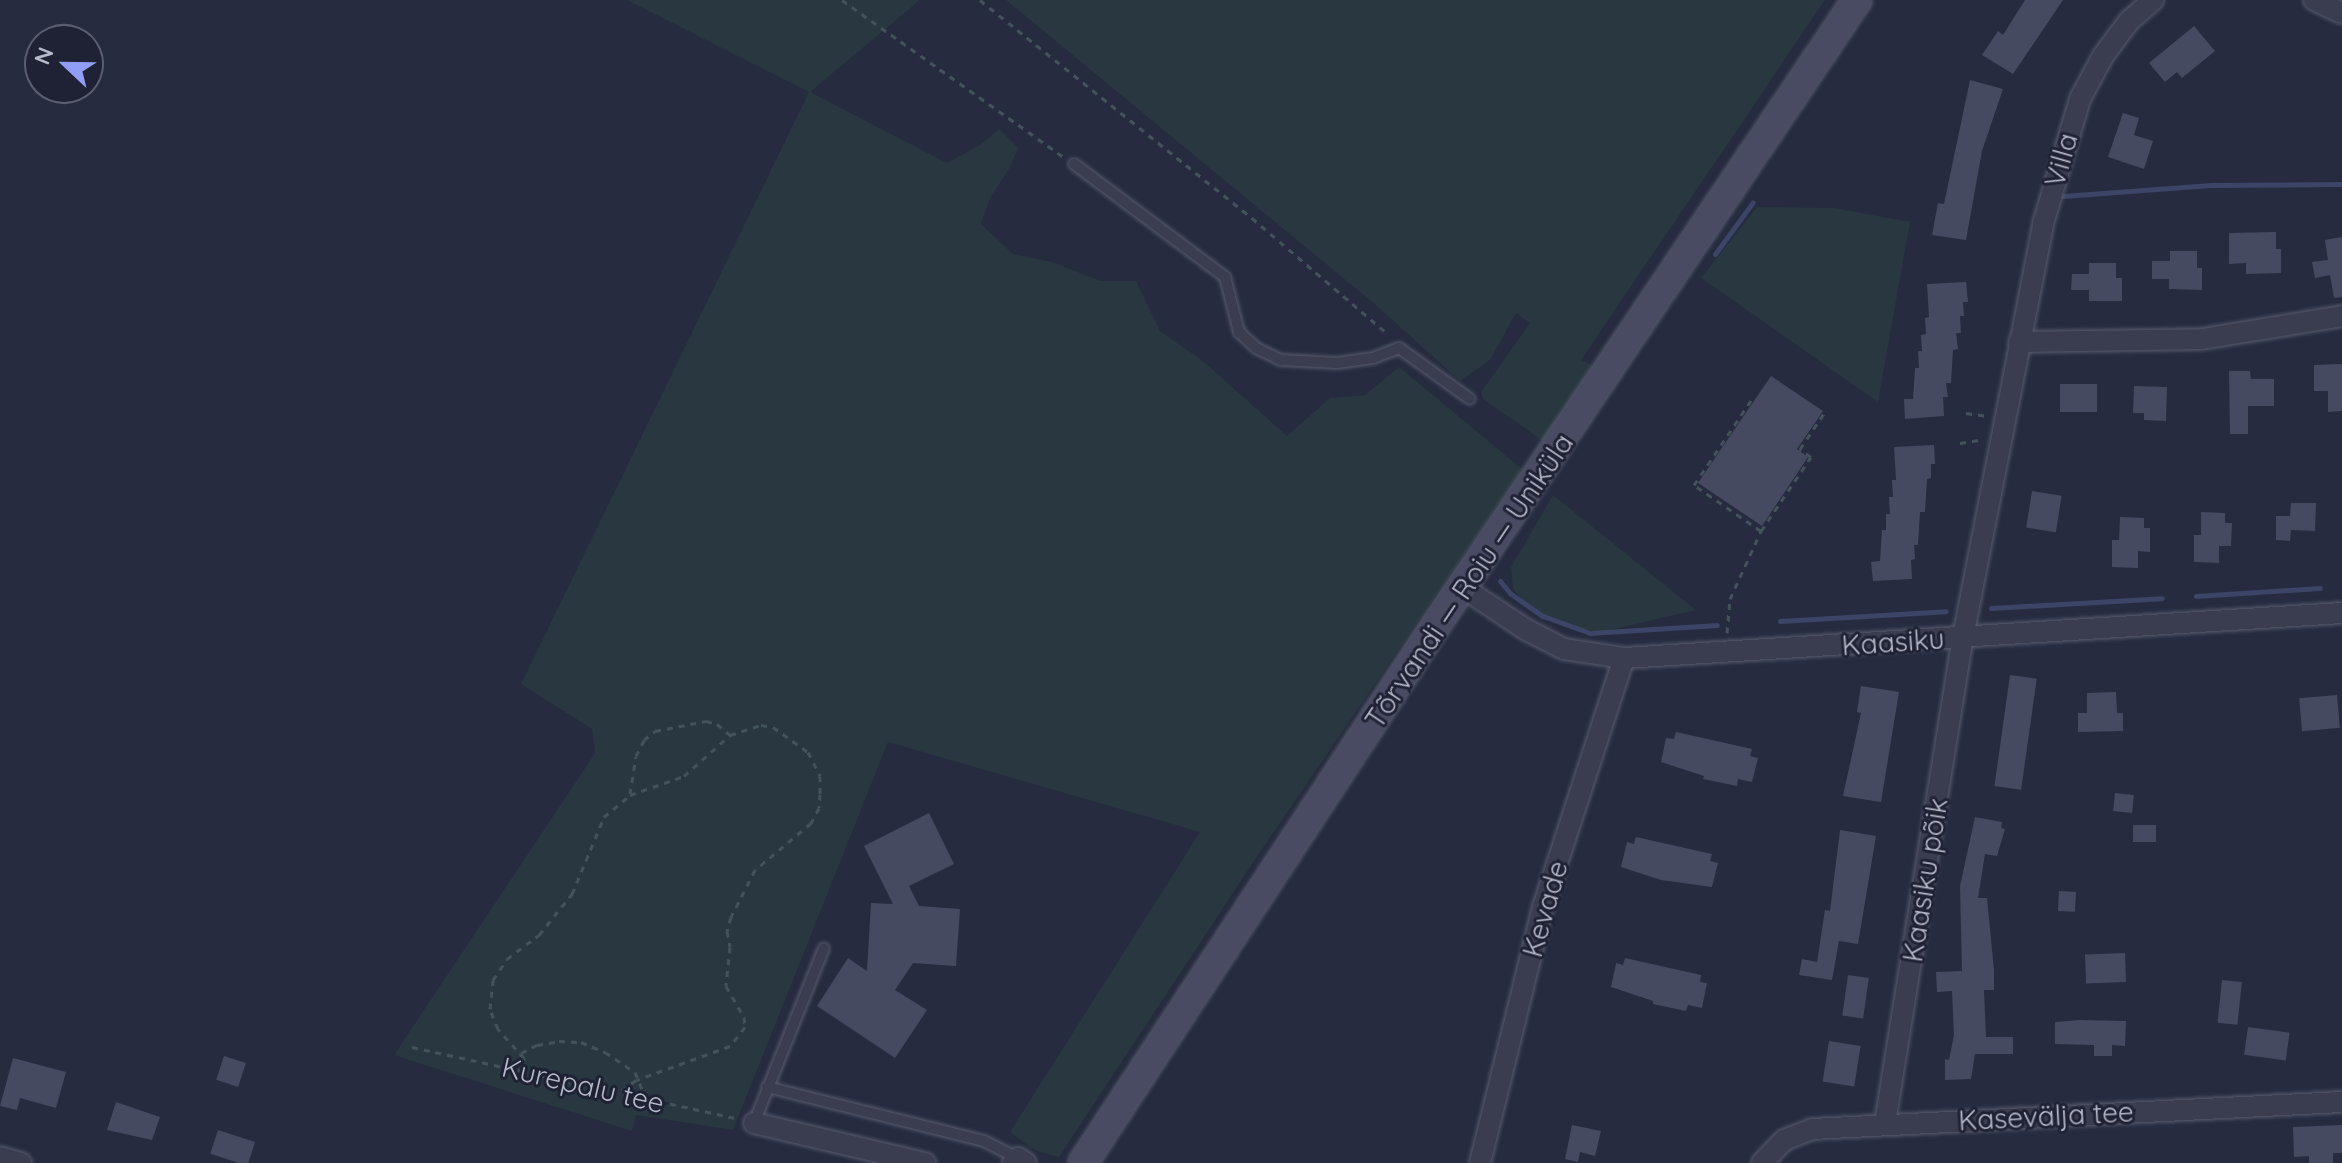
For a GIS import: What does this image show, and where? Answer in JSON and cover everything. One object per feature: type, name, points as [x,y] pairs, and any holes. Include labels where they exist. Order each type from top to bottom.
[{"type":"street","name":"Tõrvandi — Roiu — Uniküla","points":[[1083,1163],[1462,587],[1857,0]]},
{"type":"street","name":"Villa","points":[[1963,637],[2019,342],[2051,193],[2080,99],[2103,56],[2129,21],[2153,0]]},
{"type":"street","points":[[2314,0],[2342,13]]},
{"type":"street","points":[[2019,342],[2202,339],[2342,316]]},
{"type":"street","name":"Kaasiku","points":[[1462,587],[1525,629],[1564,649],[1624,658],[2342,613]]},
{"type":"street","name":"Kaasiku põik","points":[[1885,1123],[1963,637]]},
{"type":"street","name":"Kevade","points":[[1480,1163],[1543,907],[1624,658]]},
{"type":"street","name":"Kasevälja tee","points":[[1762,1163],[1774,1147],[1797,1133],[1885,1123],[2342,1102]]},
{"type":"street","points":[[754,1123],[925,1163]]},
{"type":"street","points":[[0,1157],[21,1163]]},
{"type":"lane","points":[[1074,164],[1225,277],[1239,332],[1256,348],[1281,360],[1337,363],[1373,358],[1399,348],[1470,399]]},
{"type":"lane","points":[[754,1123],[824,948]]},
{"type":"lane","points":[[767,1087],[984,1141],[1019,1161]]},
{"type":"path","points":[[842,0],[1074,164]]},
{"type":"path","points":[[980,0],[1252,218],[1384,328],[1399,348]]},
{"type":"path","points":[[1752,399],[1694,485],[1761,531]]},
{"type":"path","points":[[1730,653],[1726,616],[1730,599],[1761,531],[1811,457],[1800,449],[1827,409]]},
{"type":"path","points":[[1966,413],[1992,416]]},
{"type":"path","points":[[1960,443],[1988,438]]},
{"type":"path","points":[[630,795],[636,756],[644,740],[655,731],[706,721],[717,724],[730,735]]},
{"type":"path","points":[[524,1072],[521,1053],[493,1018],[489,995],[493,980],[507,959],[539,935],[562,909],[572,894],[604,817],[630,795],[684,776],[730,735],[761,725],[773,727],[797,741],[808,752],[820,776],[819,808],[804,833],[755,870],[731,917],[727,931],[730,947],[726,986],[744,1017],[742,1033],[730,1046],[640,1078],[617,1094]]},
{"type":"path","points":[[521,1053],[537,1045],[559,1041],[581,1042],[605,1052],[640,1078],[647,1101]]},
{"type":"path","name":"Kurepalu tee","points":[[412,1047],[754,1123]]},
{"type":"shaded area","points":[[627,0],[920,0],[810,92],[947,163],[980,145],[999,129],[1018,148],[1009,169],[990,198],[981,224],[1013,254],[1052,262],[1101,281],[1136,281],[1160,331],[1203,361],[1287,436],[1330,398],[1365,395],[1399,367],[1522,469],[1256,858],[1059,1157],[1036,1151],[1010,1132],[1200,832],[888,742],[733,1130],[636,1115],[632,1131],[394,1055],[595,753],[592,729],[521,684],[809,92]]},
{"type":"shaded area","points":[[1006,0],[1825,0],[1581,360],[1596,367],[1543,441],[1483,399],[1481,392],[1530,323],[1516,313],[1490,360],[1460,381],[1377,306]]},
{"type":"shaded area","points":[[1757,207],[1834,208],[1910,222],[1878,402],[1701,278]]},
{"type":"shaded area","points":[[1553,495],[1696,610],[1601,632],[1565,627],[1534,614],[1513,589],[1511,567]]},
{"type":"building","points":[[2025,0],[2063,0],[2013,74],[1982,55],[1998,31],[2003,35]]},
{"type":"building","points":[[2194,26],[2215,51],[2182,78],[2177,72],[2165,82],[2149,63]]},
{"type":"building","points":[[1970,80],[2003,89],[1982,151],[1966,240],[1932,235],[1938,203],[1944,204]]},
{"type":"building","points":[[2123,113],[2139,118],[2134,135],[2153,141],[2144,169],[2108,157]]},
{"type":"building","points":[[2276,232],[2276,249],[2281,249],[2281,273],[2246,274],[2246,263],[2229,264],[2229,233]]},
{"type":"building","points":[[2342,237],[2342,297],[2334,298],[2330,275],[2315,278],[2312,262],[2328,260],[2325,240]]},
{"type":"building","points":[[2170,251],[2197,251],[2197,268],[2202,268],[2202,290],[2169,289],[2169,279],[2152,279],[2152,261],[2170,261]]},
{"type":"building","points":[[2089,263],[2116,263],[2116,278],[2122,278],[2122,301],[2089,301],[2089,290],[2071,290],[2072,274],[2089,274]]},
{"type":"building","points":[[1966,282],[1968,302],[1963,302],[1961,333],[1956,333],[1958,349],[1953,350],[1951,383],[1946,383],[1948,397],[1943,397],[1944,416],[1905,419],[1904,399],[1913,399],[1915,368],[1919,368],[1918,351],[1922,351],[1921,335],[1926,334],[1925,318],[1929,317],[1927,284]]},
{"type":"building","points":[[2342,364],[2342,411],[2328,412],[2328,391],[2314,391],[2314,365]]},
{"type":"building","points":[[2229,371],[2250,371],[2251,379],[2274,379],[2274,406],[2248,406],[2248,434],[2230,434]]},
{"type":"building","points":[[1771,376],[1823,411],[1797,449],[1808,457],[1762,526],[1698,483]]},
{"type":"building","points":[[2060,384],[2097,384],[2097,412],[2060,412]]},
{"type":"building","points":[[2134,386],[2167,387],[2166,421],[2144,420],[2144,413],[2133,413]]},
{"type":"building","points":[[1934,445],[1935,464],[1931,464],[1931,478],[1927,479],[1925,512],[1920,512],[1918,545],[1914,545],[1915,559],[1911,560],[1912,579],[1873,581],[1871,562],[1880,561],[1882,530],[1886,530],[1886,514],[1890,514],[1892,480],[1896,480],[1894,447]]},
{"type":"building","points":[[2032,491],[2062,496],[2056,532],[2026,528]]},
{"type":"building","points":[[2291,503],[2316,503],[2315,531],[2291,530],[2290,541],[2276,540],[2276,516],[2290,516]]},
{"type":"building","points":[[2201,512],[2225,513],[2225,523],[2232,523],[2231,546],[2219,546],[2219,563],[2194,562],[2194,535],[2201,535]]},
{"type":"building","points":[[2120,517],[2144,518],[2144,528],[2150,528],[2150,552],[2138,551],[2138,568],[2112,567],[2112,540],[2119,540]]},
{"type":"building","points":[[2010,675],[2037,679],[2021,790],[1994,786]]},
{"type":"building","points":[[1861,686],[1899,692],[1881,802],[1843,796],[1861,713],[1857,712]]},
{"type":"building","points":[[2116,692],[2117,713],[2123,713],[2123,731],[2078,732],[2078,713],[2087,713],[2087,693]]},
{"type":"building","points":[[2337,695],[2340,728],[2302,731],[2299,698]]},
{"type":"building","points":[[1676,732],[1752,749],[1750,756],[1758,758],[1752,782],[1738,779],[1737,786],[1703,779],[1704,776],[1661,762],[1666,738],[1674,739]]},
{"type":"building","points":[[2115,793],[2134,795],[2132,813],[2113,811]]},
{"type":"building","points":[[929,813],[954,864],[909,886],[919,906],[960,909],[956,966],[913,963],[895,990],[927,1010],[895,1058],[817,1006],[848,958],[867,971],[871,903],[893,904],[864,846]]},
{"type":"building","points":[[1975,817],[2002,822],[2001,828],[2005,829],[1997,856],[1985,854],[1978,898],[1987,898],[1994,970],[1994,990],[1984,990],[1986,1037],[2013,1037],[2013,1054],[1975,1054],[1971,1079],[1945,1080],[1945,1059],[1949,1060],[1954,1035],[1952,991],[1937,992],[1936,972],[1962,971],[1960,886]]},
{"type":"building","points":[[2133,825],[2156,825],[2156,842],[2133,842]]},
{"type":"building","points":[[1840,830],[1876,836],[1858,944],[1839,941],[1832,980],[1799,975],[1802,959],[1817,962],[1825,910],[1830,911]]},
{"type":"building","points":[[1636,837],[1712,854],[1710,861],[1718,863],[1712,887],[1661,880],[1621,867],[1627,842],[1634,844]]},
{"type":"building","points":[[2059,891],[2076,892],[2075,912],[2058,911]]},
{"type":"building","points":[[2125,953],[2126,982],[2086,983],[2085,954]]},
{"type":"building","points":[[1625,958],[1701,975],[1700,982],[1707,983],[1702,1008],[1688,1005],[1686,1011],[1653,1004],[1653,1001],[1611,987],[1616,963],[1623,965]]},
{"type":"building","points":[[1848,975],[1869,978],[1863,1019],[1842,1016]]},
{"type":"building","points":[[2222,980],[2242,982],[2237,1025],[2218,1023]]},
{"type":"building","points":[[2126,1021],[2125,1046],[2112,1045],[2112,1056],[2094,1056],[2094,1045],[2055,1044],[2055,1022]]},
{"type":"building","points":[[2248,1027],[2290,1033],[2286,1061],[2244,1055]]},
{"type":"building","points":[[1829,1041],[1861,1046],[1854,1087],[1823,1081]]},
{"type":"building","points":[[224,1056],[246,1063],[238,1087],[216,1080]]},
{"type":"building","points":[[13,1058],[66,1072],[56,1108],[20,1098],[17,1110],[0,1106]]},
{"type":"building","points":[[116,1102],[160,1117],[152,1140],[107,1130]]},
{"type":"building","points":[[1572,1125],[1601,1131],[1595,1156],[1580,1152],[1578,1162],[1565,1159]]},
{"type":"building","points":[[2342,1125],[2342,1153],[2333,1153],[2333,1163],[2309,1163],[2309,1156],[2294,1157],[2293,1127]]},
{"type":"building","points":[[218,1130],[255,1142],[248,1163],[210,1154]]},
{"type":"waterway","points":[[2063,196],[2211,185],[2342,184]]},
{"type":"waterway","points":[[1715,254],[1753,202]]},
{"type":"waterway","points":[[1500,581],[1511,594],[1543,616],[1590,633],[1717,625]]},
{"type":"waterway","points":[[2196,596],[2320,588]]},
{"type":"waterway","points":[[1991,608],[2162,598]]},
{"type":"waterway","points":[[1780,621],[1946,611]]}]
